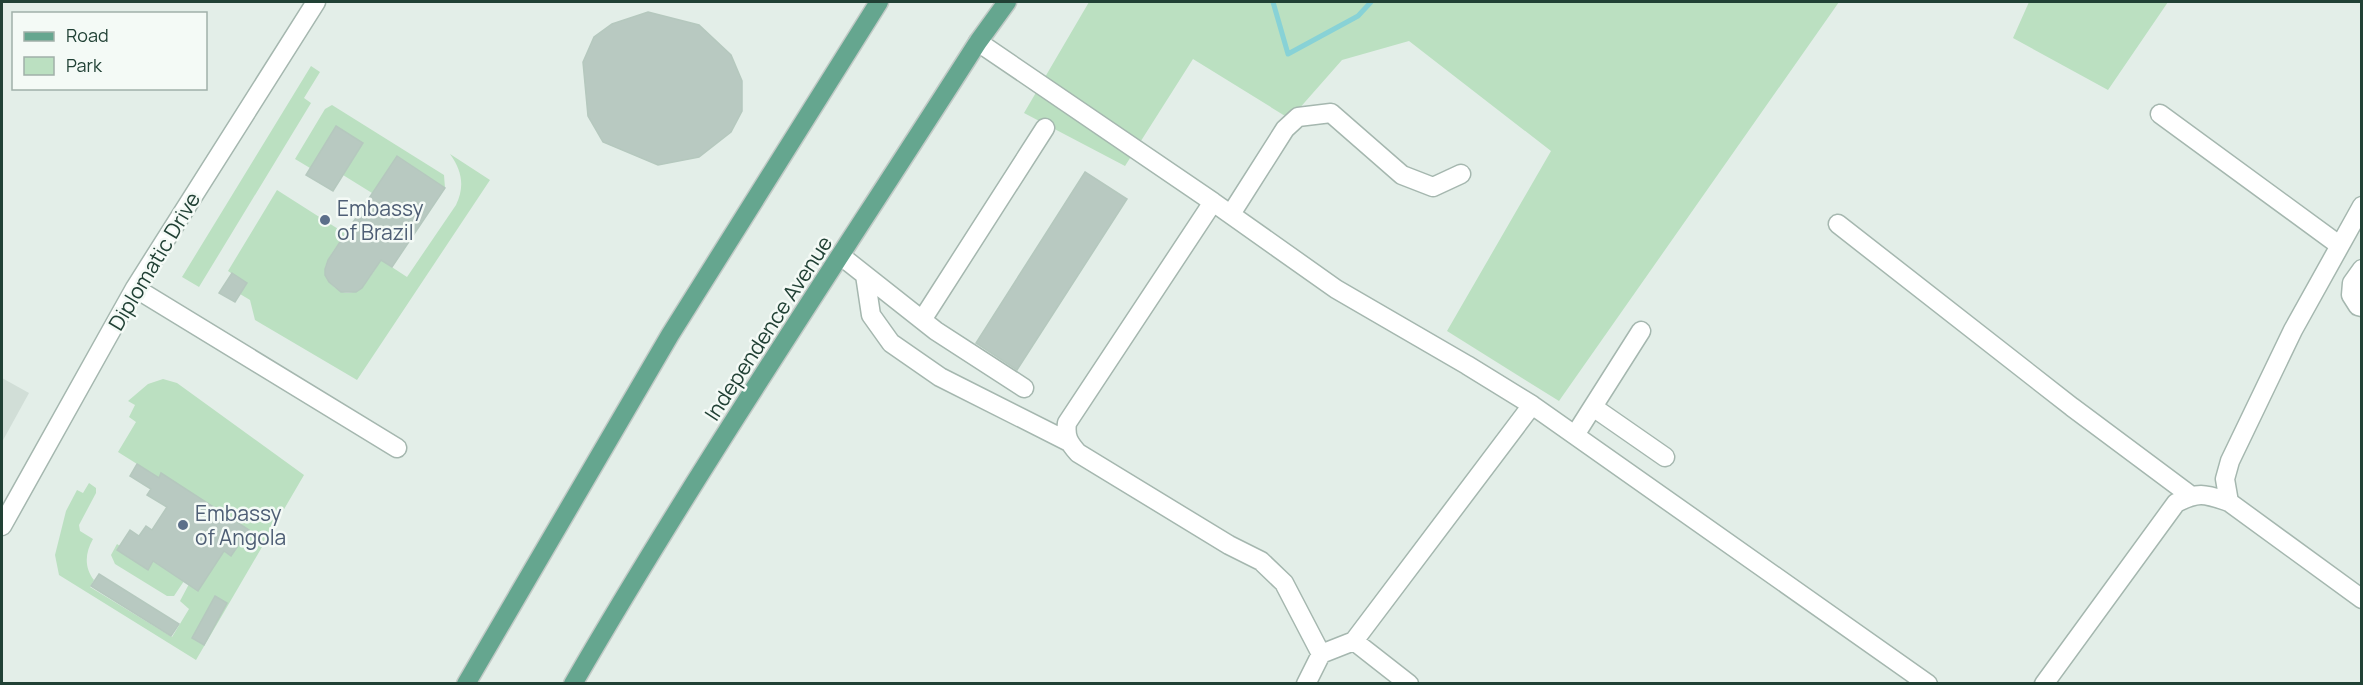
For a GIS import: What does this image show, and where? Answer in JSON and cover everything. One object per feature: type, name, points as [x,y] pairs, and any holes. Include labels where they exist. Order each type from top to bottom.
[{"type":"main road","points":[[466,684],[670,335],[879,2]]},
{"type":"main road","name":"Independence Avenue","points":[[573,684],[613,615],[725,436],[978,42],[1007,2]]},
{"type":"street","name":"Diplomatic Drive","points":[[2,526],[135,288],[316,2]]},
{"type":"street","points":[[978,42],[1232,214],[1336,289],[1532,405],[1928,684]]},
{"type":"street","points":[[1232,214],[1285,129],[1298,117],[1330,113],[1402,175],[1433,187],[1461,174]]},
{"type":"street","points":[[2160,114],[2339,245]]},
{"type":"street","points":[[922,320],[1045,128]]},
{"type":"street","points":[[1213,202],[1067,423],[1066,433],[1069,442],[1078,453],[1229,545],[1261,561],[1284,583],[1321,654]]},
{"type":"street","points":[[2229,502],[2225,479],[2230,461],[2293,330],[2361,206]]},
{"type":"street","points":[[1838,224],[2072,407],[2190,495]]},
{"type":"street","points":[[841,256],[922,320],[1024,388]]},
{"type":"street","points":[[2361,270],[2352,283],[2351,296],[2361,307]]},
{"type":"street","points":[[865,275],[871,315],[891,343],[940,377],[1069,442]]},
{"type":"street","points":[[135,288],[397,448]]},
{"type":"street","points":[[1575,435],[1641,331]]},
{"type":"street","points":[[1305,684],[1321,654],[1354,641],[1532,405]]},
{"type":"street","points":[[1593,407],[1665,457]]},
{"type":"street","points":[[2044,684],[2176,503],[2190,495],[2203,494],[2229,502],[2361,599]]},
{"type":"street","points":[[1354,641],[1409,684]]},
{"type":"shaded area","points":[[2,378],[29,393],[2,442]]},
{"type":"green space","points":[[1089,2],[1839,2],[1559,401],[1447,331],[1551,151],[1409,41],[1342,60],[1290,119],[1193,59],[1125,166],[1024,113]]},
{"type":"green space","points":[[2029,2],[2168,2],[2108,90],[2013,38]]},
{"type":"green space","points":[[311,66],[320,72],[304,98],[311,103],[199,287],[182,277]]},
{"type":"green space","points":[[332,105],[444,175],[445,188],[372,193],[343,175],[363,143],[310,168],[295,159],[325,109]]},
{"type":"green space","points":[[450,154],[490,180],[357,380],[255,320],[250,300],[240,294],[246,283],[228,271],[277,190],[346,234],[330,256],[325,270],[326,277],[332,285],[349,293],[362,287],[381,260],[407,277],[459,198],[460,173]]},
{"type":"green space","points":[[163,379],[177,383],[304,475],[196,660],[59,575],[55,555],[66,511],[77,490],[83,493],[89,483],[96,488],[96,493],[79,525],[80,531],[93,539],[88,549],[87,560],[88,570],[94,580],[90,587],[172,637],[189,609],[180,601],[189,584],[198,590],[211,571],[204,566],[217,547],[231,556],[248,530],[162,474],[151,489],[146,486],[153,474],[118,452],[136,422],[129,417],[135,405],[128,401],[148,384]]},
{"type":"green space","points":[[117,544],[120,546],[117,550],[148,569],[153,561],[184,581],[174,596],[167,596],[115,564],[111,555]]},
{"type":"building","points":[[648,12],[699,25],[731,55],[742,81],[742,111],[731,132],[699,157],[658,165],[603,142],[588,116],[583,62],[594,37],[612,24]]},
{"type":"building","points":[[336,126],[363,143],[333,191],[306,175]]},
{"type":"building","points":[[397,156],[445,188],[392,267],[381,260],[362,288],[356,292],[341,292],[329,282],[325,275],[328,260]]},
{"type":"building","points":[[1085,172],[1127,199],[1017,370],[976,343]]},
{"type":"building","points":[[232,273],[247,283],[235,302],[219,293]]},
{"type":"building","points":[[137,464],[159,478],[161,473],[249,530],[231,556],[224,551],[198,591],[153,561],[148,570],[117,550],[130,530],[139,536],[146,526],[152,530],[167,507],[147,495],[151,489],[130,476]]},
{"type":"building","points":[[99,574],[179,624],[171,636],[91,586]]},
{"type":"building","points":[[215,596],[227,603],[204,645],[192,638]]},
{"type":"waterway","points":[[1273,2],[1288,54],[1358,16],[1371,2]]},
{"type":"place","name":"Embassy of Brazil","points":[[325,220]]},
{"type":"place","name":"Embassy of Angola","points":[[183,525]]}]
